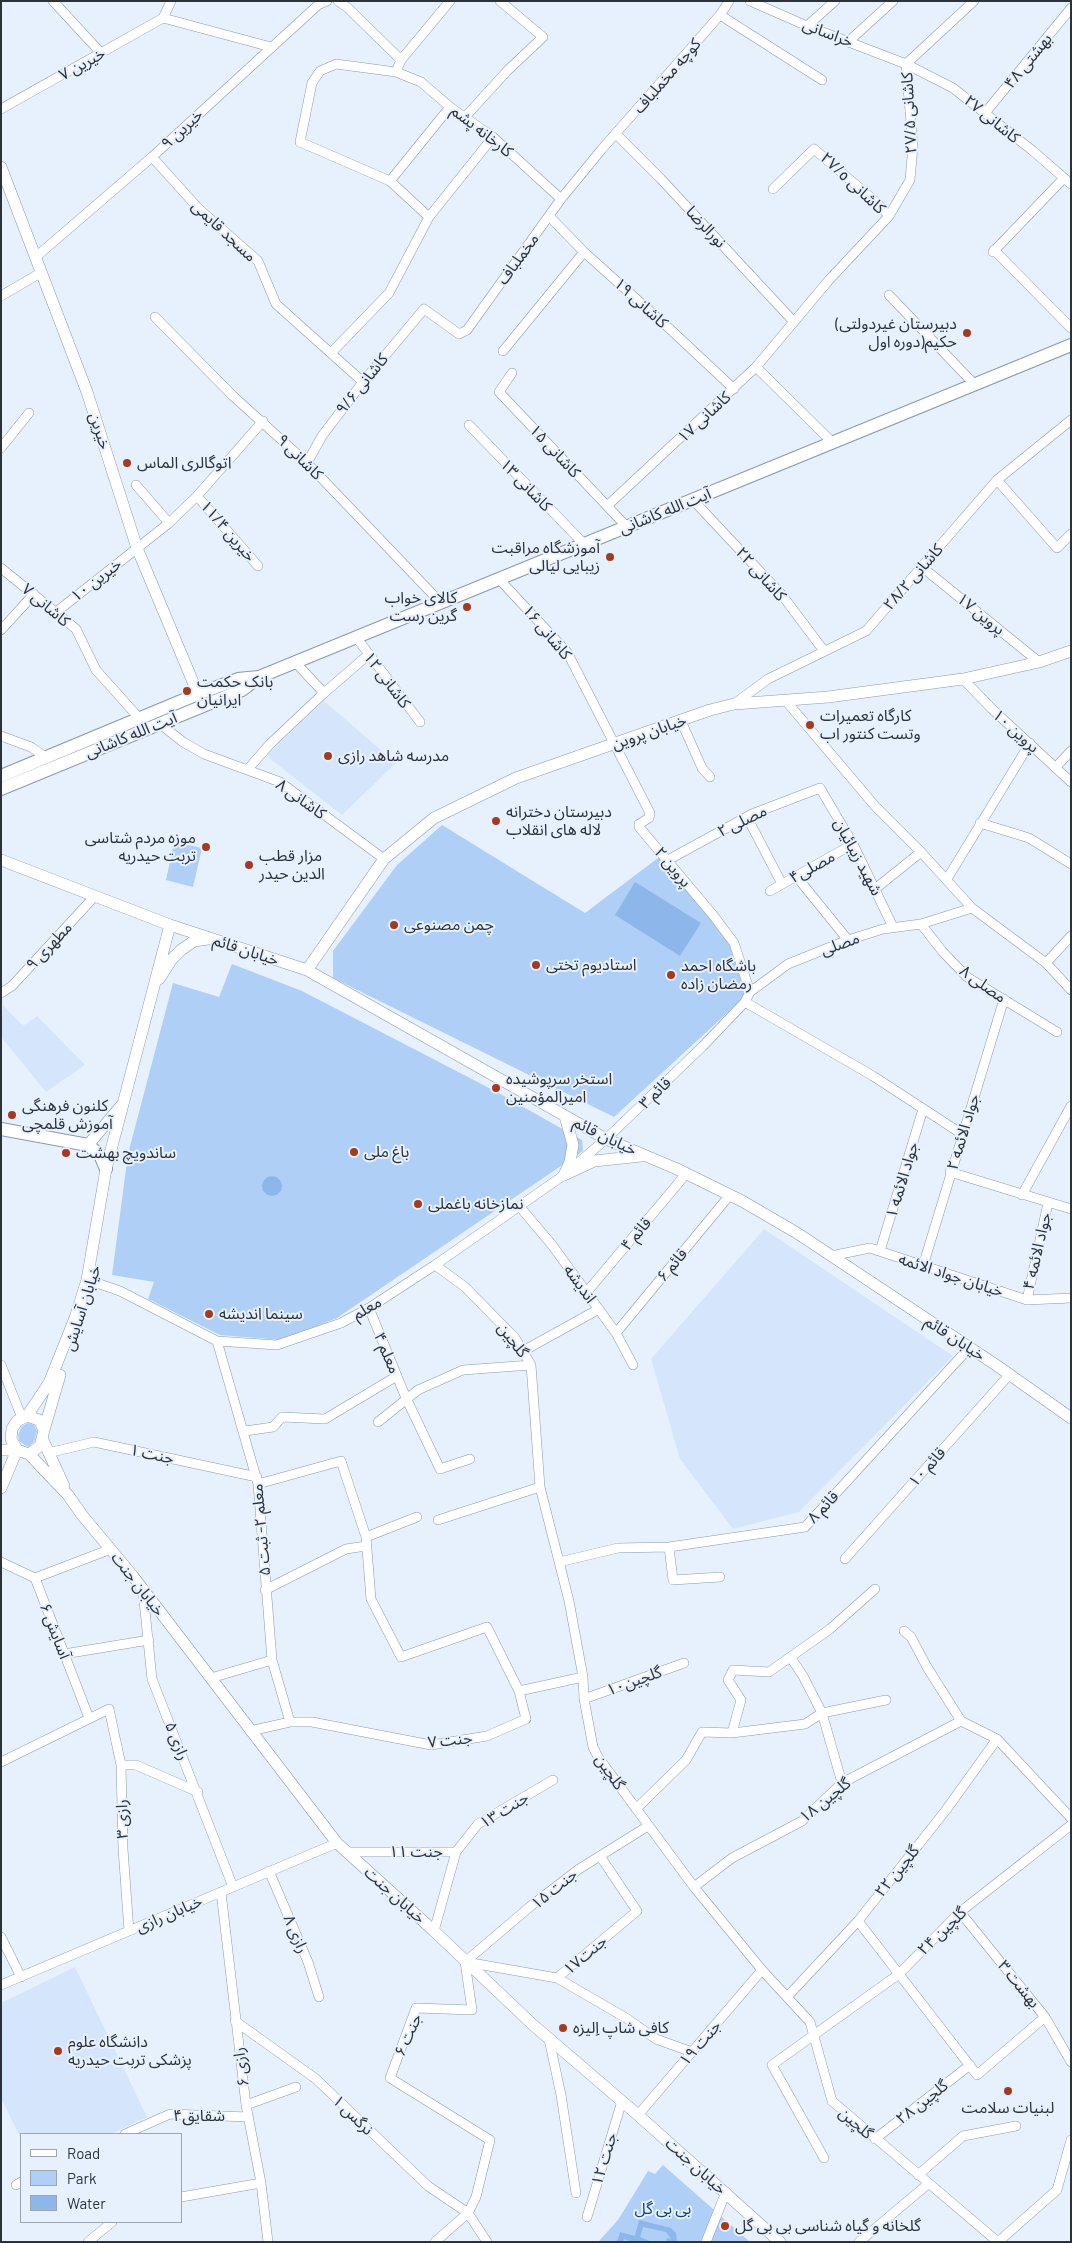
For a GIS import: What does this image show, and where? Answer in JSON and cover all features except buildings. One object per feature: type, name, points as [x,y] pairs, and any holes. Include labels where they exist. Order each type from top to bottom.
[{"type":"main road","name":"آیت الله کاشانی","points":[[1,788],[242,690],[259,677],[295,662],[1071,345]]},
{"type":"main road","name":"آیت الله کاشانی","points":[[1,776],[198,694],[238,679],[259,677]]},
{"type":"main road","points":[[1,1128],[88,1145],[100,1155],[106,1169]]},
{"type":"street","points":[[53,1],[101,53]]},
{"type":"street","points":[[170,1],[163,18],[271,47]]},
{"type":"street","name":"خیرین ۹","points":[[36,256],[152,157],[318,5],[327,1]]},
{"type":"street","points":[[338,1],[348,8],[401,60]]},
{"type":"street","points":[[396,72],[401,60],[450,1]]},
{"type":"street","points":[[466,116],[507,71],[543,37],[500,1]]},
{"type":"street","name":"کوچه مخملباف","points":[[602,149],[720,15],[729,1]]},
{"type":"street","points":[[807,26],[835,1]]},
{"type":"street","points":[[849,41],[893,1]]},
{"type":"street","points":[[906,64],[974,1]]},
{"type":"street","name":"خراسانی","points":[[753,2],[807,26],[906,64]]},
{"type":"street","name":"بهشتی ۴۸","points":[[985,113],[1071,8]]},
{"type":"street","points":[[720,15],[822,80]]},
{"type":"street","name":"خیرین ۷","points":[[1,109],[163,18]]},
{"type":"street","name":"کارخانه پشم","points":[[390,181],[300,142],[312,83],[320,72],[336,64],[396,72],[420,82],[450,107],[466,116],[493,137],[561,199]]},
{"type":"street","name":"کاشانی ۲۷","points":[[906,64],[953,88],[1067,181]]},
{"type":"street","name":"کاشانی ۲۷/۵","points":[[794,322],[829,280],[889,216],[910,180],[913,146],[906,64]]},
{"type":"street","points":[[429,217],[390,181],[450,107]]},
{"type":"street","name":"نورالرضا","points":[[616,134],[668,186],[794,322]]},
{"type":"street","points":[[331,354],[389,293],[429,217],[493,137]]},
{"type":"street","name":"مخملباف","points":[[424,309],[459,334],[463,333],[561,199],[602,149]]},
{"type":"street","name":"کاشانی ٢٧/٥","points":[[773,188],[814,149],[876,202],[889,216]]},
{"type":"street","name":"مسجد قایمی","points":[[152,157],[199,209],[258,261],[276,304],[363,382]]},
{"type":"street","name":"خیرین","points":[[1,167],[90,400],[137,548],[198,694]]},
{"type":"street","points":[[1067,181],[993,251],[1071,328]]},
{"type":"street","name":"کاشانی ۱۹","points":[[549,216],[584,252],[665,324],[734,390]]},
{"type":"street","points":[[503,351],[584,252]]},
{"type":"street","points":[[1,296],[42,272]]},
{"type":"street","points":[[889,295],[975,384]]},
{"type":"street","name":"کاشانی ۹/۶","points":[[307,463],[322,436],[363,382],[424,309]]},
{"type":"street","name":"کاشانی ۹","points":[[155,317],[233,396],[263,421],[307,463],[441,602]]},
{"type":"street","name":"کاشانی ۱۷","points":[[608,506],[734,390],[794,322]]},
{"type":"street","points":[[756,367],[833,443]]},
{"type":"street","name":"کاشانی ۱۵","points":[[512,373],[499,392],[627,527]]},
{"type":"street","points":[[1,448],[29,413]]},
{"type":"street","name":"کاشانی ۲۸/۲","points":[[734,704],[768,679],[866,631],[997,480],[1071,420]]},
{"type":"street","name":"خیرین ۱۰","points":[[55,613],[169,523],[197,496],[263,421]]},
{"type":"street","name":"کاشانی ۱۳","points":[[469,425],[584,544]]},
{"type":"street","points":[[997,480],[1057,548],[1071,534]]},
{"type":"street","points":[[136,485],[169,523]]},
{"type":"street","name":"خیرین ۱۱/۴","points":[[197,496],[258,566]]},
{"type":"street","name":"کاشانی ۲۲","points":[[693,500],[782,596],[824,652]]},
{"type":"street","name":"پروین ۱۷","points":[[922,567],[1039,662]]},
{"type":"street","name":"کاشانی ۷","points":[[1,568],[76,630],[96,670],[139,718]]},
{"type":"street","name":"کاشانی ۱۶","points":[[499,579],[568,652],[616,744]]},
{"type":"street","points":[[1,630],[34,594]]},
{"type":"street","name":"کاشانی ۱۲","points":[[356,637],[420,722]]},
{"type":"street","name":"خیابان پروین","points":[[307,970],[384,859],[434,818],[516,778],[734,704],[828,697],[963,679],[1039,662],[1071,650]]},
{"type":"street","points":[[248,769],[270,744],[368,655]]},
{"type":"street","points":[[295,662],[324,693]]},
{"type":"street","name":"پروین ۱۰","points":[[963,679],[992,709],[1071,782]]},
{"type":"street","points":[[786,701],[875,806],[947,879],[972,908],[1046,963],[1071,990]]},
{"type":"street","points":[[681,721],[702,768],[710,777]]},
{"type":"street","name":"کاشانی ۸","points":[[159,723],[183,742],[204,754],[280,782],[384,859]]},
{"type":"street","points":[[1,736],[31,747],[47,758]]},
{"type":"street","points":[[947,879],[1030,743]]},
{"type":"street","name":"پروین ۲","points":[[616,744],[650,813],[649,818],[639,826],[734,943],[750,992]]},
{"type":"street","points":[[1056,767],[1071,751]]},
{"type":"street","name":"مصلی ۲","points":[[668,860],[747,817],[820,788]]},
{"type":"street","name":"شهید زیبائیان","points":[[820,788],[853,844],[893,927]]},
{"type":"street","points":[[747,817],[782,884]]},
{"type":"street","points":[[980,823],[1029,838],[1071,864]]},
{"type":"street","name":"مصلی۴","points":[[770,891],[853,844]]},
{"type":"street","points":[[875,889],[921,852]]},
{"type":"street","name":"خیابان قائم","points":[[1,860],[170,925],[307,970],[606,1139],[742,1201],[831,1256],[1071,1418]]},
{"type":"street","points":[[796,876],[838,925],[848,940]]},
{"type":"street","name":"مطهری ۹","points":[[1,993],[12,986],[94,897]]},
{"type":"street","name":"مصلی","points":[[750,992],[788,964],[848,940],[893,927],[921,924],[972,908]]},
{"type":"street","name":"مصلی ۸","points":[[921,924],[942,951],[967,977],[1057,1032]]},
{"type":"street","name":"خیابان آسایش","points":[[24,1417],[49,1383],[88,1280],[106,1169],[170,925]]},
{"type":"street","points":[[1046,963],[1071,936]]},
{"type":"street","points":[[154,985],[172,959],[181,950],[194,941],[210,938]]},
{"type":"street","points":[[750,992],[746,1002],[873,1076],[962,1134]]},
{"type":"street","name":"جواد الائمه ۲","points":[[923,1266],[1004,999]]},
{"type":"street","name":"قائم ۳","points":[[606,1139],[746,1002]]},
{"type":"street","name":"خیابان آسایش","points":[[88,1145],[124,1101]]},
{"type":"street","points":[[1022,1194],[1071,1106]]},
{"type":"street","name":"جواد الائمه ۱","points":[[880,1251],[923,1109]]},
{"type":"street","points":[[564,1175],[570,1162],[573,1145],[565,1116]]},
{"type":"street","name":"معلم","points":[[94,1282],[120,1291],[217,1341],[277,1345],[342,1323],[369,1308],[520,1207],[564,1175],[606,1139]]},
{"type":"street","name":"خیابان آسایش","points":[[44,1435],[55,1385],[82,1320],[94,1282],[113,1171],[111,1153]]},
{"type":"street","points":[[564,1175],[594,1161],[646,1156]]},
{"type":"street","points":[[950,1172],[1071,1209]]},
{"type":"street","name":"قائم ۴","points":[[586,1292],[686,1174]]},
{"type":"street","name":"قائم ۶","points":[[616,1333],[729,1196]]},
{"type":"street","name":"جواد الائمه ۴","points":[[1027,1300],[1048,1203]]},
{"type":"street","name":"اندیشه","points":[[520,1207],[552,1245],[616,1333],[633,1365]]},
{"type":"street","name":"خیابان جواد الائمه","points":[[831,1256],[870,1248],[1027,1300],[1071,1298]]},
{"type":"street","name":"گلچین","points":[[435,1265],[464,1287],[515,1338],[531,1365],[540,1487],[559,1562],[583,1677],[584,1699],[593,1747],[598,1758],[694,1888],[762,1970],[810,2022],[832,2101],[998,2242]]},
{"type":"street","name":"معلم ۴","points":[[369,1308],[406,1398],[440,1469],[470,1459]]},
{"type":"street","points":[[523,1351],[598,1309]]},
{"type":"street","name":"معلم ۲- ثبت ۵","points":[[217,1341],[257,1480],[272,1660],[290,1722]]},
{"type":"street","name":"قائم ۸","points":[[559,1562],[618,1548],[669,1547],[805,1527],[969,1348]]},
{"type":"street","points":[[1,1365],[24,1417]]},
{"type":"street","points":[[378,1422],[418,1390],[463,1370],[531,1365]]},
{"type":"street","name":"قائم ۱۰","points":[[845,1559],[1009,1375]]},
{"type":"street","points":[[244,1431],[273,1427],[282,1417],[325,1419],[397,1376]]},
{"type":"street","points":[[1,1450],[17,1450],[29,1454],[36,1451],[44,1435],[39,1420],[24,1417],[7,1431],[17,1450]]},
{"type":"street","name":"خیابان جنت","points":[[44,1435],[48,1453],[68,1495]]},
{"type":"street","name":"جنت ۱","points":[[48,1453],[94,1442],[257,1480]]},
{"type":"street","points":[[1,1488],[17,1450]]},
{"type":"street","name":"خیابان جنت","points":[[29,1454],[68,1495],[111,1549],[337,1843],[549,2039],[638,2114],[780,2242]]},
{"type":"street","points":[[257,1480],[341,1461],[366,1541],[371,1599],[401,1657],[487,1626],[519,1691],[583,1677]]},
{"type":"street","points":[[438,1520],[540,1487]]},
{"type":"street","points":[[266,1590],[346,1549],[417,1518]]},
{"type":"street","points":[[669,1547],[673,1580],[720,1576]]},
{"type":"street","points":[[1,1562],[36,1578],[111,1549]]},
{"type":"street","name":"آسایش ۶","points":[[36,1578],[88,1718]]},
{"type":"street","points":[[732,1733],[741,1700],[728,1680],[733,1670],[770,1672],[830,1629],[875,1588]]},
{"type":"street","name":"رازی ۵","points":[[143,1591],[152,1679],[198,1792],[233,1886]]},
{"type":"street","points":[[904,1632],[911,1637],[927,1667],[962,1721],[997,1739],[1071,1818]]},
{"type":"street","points":[[64,1654],[149,1640]]},
{"type":"street","points":[[791,1658],[803,1676],[822,1713],[842,1783]]},
{"type":"street","points":[[211,1678],[272,1660]]},
{"type":"street","name":"گلچین۱۰","points":[[584,1699],[684,1663]]},
{"type":"street","name":"جنت ۷","points":[[250,1731],[290,1722],[312,1722],[431,1745],[487,1736],[526,1719],[519,1691]]},
{"type":"street","points":[[636,1809],[686,1760],[702,1732],[732,1733],[805,1724],[822,1713],[886,1700]]},
{"type":"street","name":"رازی ۳","points":[[88,1718],[109,1709],[121,1765],[123,1849],[129,1931]]},
{"type":"street","points":[[1,1762],[88,1718]]},
{"type":"street","name":"گلچین ۱۸","points":[[694,1888],[732,1858],[802,1821],[842,1783],[962,1721]]},
{"type":"street","name":"گلچین ۲۲","points":[[788,1996],[858,1920],[946,1810],[997,1739]]},
{"type":"street","points":[[121,1765],[136,1765],[198,1792]]},
{"type":"street","name":"جنت ۱۳","points":[[434,1931],[456,1852],[478,1824],[553,1780]]},
{"type":"street","name":"گلچین ۲۴","points":[[824,2158],[772,2064],[899,1974],[960,1912],[1071,1825]]},
{"type":"street","name":"جنت ۱۵","points":[[465,1962],[532,1905],[579,1869],[648,1826]]},
{"type":"street","name":"خیابان رازی","points":[[1,1985],[337,1843]]},
{"type":"street","name":"جنت ۱۱","points":[[346,1852],[456,1852]]},
{"type":"street","name":"جنت۱۷","points":[[465,1962],[557,1978],[637,1911],[600,1856]]},
{"type":"street","name":"رازی ۸","points":[[269,1871],[308,1962],[319,1997]]},
{"type":"street","name":"رازی ۶","points":[[221,1892],[246,2105],[261,2183],[268,2242]]},
{"type":"street","name":"بهشت ۳","points":[[960,1912],[1046,2017],[1071,2062]]},
{"type":"street","points":[[858,1920],[977,2076],[1046,2017]]},
{"type":"street","points":[[1,1937],[21,1977]]},
{"type":"street","name":"جنت ۶","points":[[465,1962],[472,2010],[416,2008],[390,2078],[490,2140],[476,2197],[468,2213]]},
{"type":"street","name":"جنت ۱۹","points":[[638,2114],[762,1970]]},
{"type":"street","points":[[557,1978],[626,2018],[656,2039],[692,2052]]},
{"type":"street","name":"نرگس ۱","points":[[236,2021],[316,2079],[428,2186],[468,2213]]},
{"type":"street","points":[[549,2039],[561,2095],[576,2193]]},
{"type":"street","name":"گلچین ۲۸","points":[[875,2139],[970,2065]]},
{"type":"street","points":[[246,2105],[296,2087]]},
{"type":"street","name":"جنت ۱۲","points":[[587,2217],[622,2101]]},
{"type":"street","name":"شقایق۴","points":[[127,2133],[170,2114],[248,2116]]},
{"type":"street","points":[[918,2175],[963,2136],[1016,2126]]},
{"type":"street","points":[[998,2242],[1057,2190],[1070,2142]]},
{"type":"street","points":[[182,2197],[261,2183]]},
{"type":"street","points":[[860,2242],[928,2184]]},
{"type":"street","points":[[706,2242],[726,2192]]},
{"type":"street","points":[[434,2242],[468,2213],[487,2242]]},
{"type":"street","points":[[88,2242],[111,2223]]},
{"type":"shaded area","name":"مدرسه شاهد رازی","points":[[324,701],[396,763],[342,815],[269,758],[268,754]]},
{"type":"shaded area","points":[[3,1005],[23,1026],[37,1016],[85,1065],[46,1092],[1,1037]]},
{"type":"shaded area","points":[[764,1229],[953,1356],[799,1512],[733,1529],[680,1459],[651,1359]]},
{"type":"shaded area","name":"دانشگاه علوم پزشکی تربت حیدریه","points":[[75,1967],[147,2117],[113,2133],[20,2133],[20,2137],[1,2098],[1,2003]]},
{"type":"green space","name":"استادیوم تختی","points":[[442,825],[585,913],[662,855],[729,939],[750,992],[614,1117],[333,978],[333,951],[397,865]]},
{"type":"green space","points":[[174,842],[202,848],[193,887],[166,880]]},
{"type":"green space","name":"باغ ملی","points":[[232,964],[302,991],[495,1091],[582,1140],[583,1151],[337,1318],[282,1340],[220,1335],[148,1299],[154,1282],[112,1275],[128,1154],[173,983],[219,997]]},
{"type":"green space","points":[[28,1423],[34,1425],[37,1431],[34,1442],[28,1447],[19,1441],[18,1435],[22,1426]]},
{"type":"green space","name":"بی بی گل","points":[[663,2165],[750,2242],[598,2242],[618,2220],[648,2171],[655,2174]]},
{"type":"water","points":[[635,882],[701,923],[680,956],[615,915]]},
{"type":"water","points":[[272,1176],[279,1179],[282,1186],[279,1193],[272,1196],[265,1193],[262,1186],[265,1179]]},
{"type":"water","points":[[639,2220],[671,2228],[676,2233],[677,2242],[666,2242],[667,2238],[671,2239],[666,2232],[643,2227],[640,2237],[652,2242],[633,2242],[624,2239],[623,2242],[617,2242],[620,2232],[635,2236]]},
{"type":"place","name":"(دبیرستان غيردولتی حکیم(دوره اول","points":[[967,333]]},
{"type":"place","name":"اتوگالری الماس","points":[[127,463]]},
{"type":"place","name":"آموزشگاه مراقبت زیبایی لیالی","points":[[610,557]]},
{"type":"place","name":"کالای خواب گرین رست","points":[[467,607]]},
{"type":"place","name":"بانک حکمت ایرانیان","points":[[187,691]]},
{"type":"place","name":"کارگاه تعمیرات وتست کنتور اب","points":[[810,725]]},
{"type":"place","name":"مدرسه شاهد رازی","points":[[328,756]]},
{"type":"place","name":"دبیرستان دخترانه لاله های انقلاب","points":[[496,821]]},
{"type":"place","name":"موزه مردم شتاسی تربت حیدریه","points":[[206,847]]},
{"type":"place","name":"مزار قطب الدین حیدر","points":[[249,865]]},
{"type":"place","name":"چمن مصنوعی","points":[[394,925]]},
{"type":"place","name":"استادیوم تختی","points":[[536,965]]},
{"type":"place","name":"باشگاه احمد رمضان زاده","points":[[671,975]]},
{"type":"place","name":"استخر سرپوشیده امیرالمؤمنین","points":[[496,1088]]},
{"type":"place","name":"کلنون فرهنگی آموزش قلمچی","points":[[12,1115]]},
{"type":"place","name":"باغ ملی","points":[[354,1152]]},
{"type":"place","name":"ساندویچ بهشت","points":[[66,1153]]},
{"type":"place","name":"نمازخانه باغملی","points":[[418,1204]]},
{"type":"place","name":"سینما اندیشه","points":[[209,1314]]},
{"type":"place","name":"کافی شاپ اِلیزه","points":[[563,2028]]},
{"type":"place","name":"دانشگاه علوم پزشکی تربت حیدریه","points":[[58,2051]]},
{"type":"place","name":"لبنیات سلامت","points":[[1008,2091]]},
{"type":"place","name":"گلخانه و گیاه شناسی بی بی گل","points":[[725,2226]]}]
